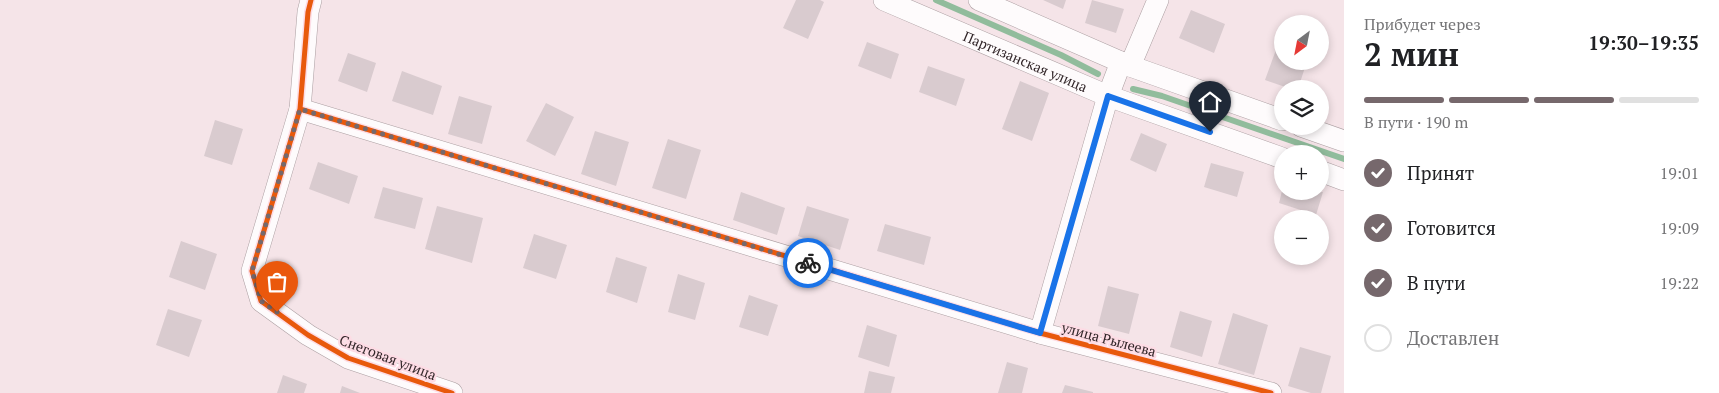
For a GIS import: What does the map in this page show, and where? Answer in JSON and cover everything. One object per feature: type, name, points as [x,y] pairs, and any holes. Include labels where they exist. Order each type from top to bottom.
[{"type":"street","points":[[300,109],[308,12],[311,0]]},
{"type":"street","name":"Партизанская улица","points":[[884,0],[1108,96],[1274,155]]},
{"type":"street","points":[[980,0],[1126,64],[1274,117]]},
{"type":"street","points":[[1040,333],[1108,96],[1158,0]]},
{"type":"street","name":"улица Рылеева","points":[[300,109],[1040,333],[1271,393]]},
{"type":"street","name":"Снеговая улица","points":[[300,109],[252,271],[261,301],[308,335],[348,358],[452,393]]},
{"type":"street","points":[[1327,135],[1344,141]]},
{"type":"street","points":[[1329,174],[1344,180]]},
{"type":"building","points":[[796,0],[820,0],[824,2],[808,39],[783,28]]},
{"type":"building","points":[[1043,0],[1066,0],[1063,9]]},
{"type":"building","points":[[1092,0],[1124,9],[1116,33],[1085,23]]},
{"type":"building","points":[[1191,10],[1225,24],[1214,53],[1179,38]]},
{"type":"building","points":[[867,42],[899,54],[891,79],[858,66]]},
{"type":"building","points":[[348,53],[376,63],[367,92],[338,81]]},
{"type":"building","points":[[1274,55],[1274,70],[1304,70],[1301,80],[1274,80],[1274,83],[1265,80]]},
{"type":"building","points":[[928,66],[965,79],[956,106],[919,92]]},
{"type":"building","points":[[402,71],[442,86],[433,115],[392,101]]},
{"type":"building","points":[[1020,81],[1049,93],[1032,141],[1002,129]]},
{"type":"building","points":[[459,96],[492,106],[482,144],[448,134]]},
{"type":"building","points":[[546,103],[574,117],[555,156],[526,141]]},
{"type":"building","points":[[215,120],[243,129],[232,165],[204,156]]},
{"type":"building","points":[[595,131],[629,142],[616,186],[581,174]]},
{"type":"building","points":[[1141,133],[1167,144],[1156,172],[1130,160]]},
{"type":"building","points":[[668,139],[701,150],[686,199],[652,188]]},
{"type":"building","points":[[318,162],[358,176],[349,204],[309,189]]},
{"type":"building","points":[[1211,163],[1244,172],[1237,197],[1204,187]]},
{"type":"building","points":[[383,187],[423,198],[415,229],[374,218]]},
{"type":"building","points":[[741,192],[785,208],[777,235],[733,220]]},
{"type":"building","points":[[1280,200],[1321,200],[1318,210],[1301,210],[1279,203]]},
{"type":"building","points":[[437,206],[483,218],[472,263],[425,249]]},
{"type":"building","points":[[807,206],[849,219],[840,250],[798,236]]},
{"type":"building","points":[[885,224],[931,237],[924,265],[877,251]]},
{"type":"building","points":[[534,234],[567,245],[556,279],[523,268]]},
{"type":"building","points":[[181,241],[217,254],[205,290],[169,277]]},
{"type":"building","points":[[616,257],[647,267],[637,303],[606,292]]},
{"type":"building","points":[[678,274],[705,283],[695,320],[668,312]]},
{"type":"building","points":[[1108,286],[1139,294],[1129,334],[1098,326]]},
{"type":"building","points":[[749,295],[778,305],[768,336],[739,327]]},
{"type":"building","points":[[168,309],[202,320],[189,357],[156,345]]},
{"type":"building","points":[[1180,311],[1212,321],[1202,357],[1170,347]]},
{"type":"building","points":[[1233,313],[1268,325],[1254,375],[1218,364]]},
{"type":"building","points":[[867,325],[897,335],[889,367],[858,357]]},
{"type":"building","points":[[1300,347],[1331,356],[1321,393],[1311,393],[1288,386]]},
{"type":"building","points":[[1007,362],[1028,368],[1022,393],[998,393]]},
{"type":"building","points":[[869,371],[895,377],[891,393],[864,393]]},
{"type":"building","points":[[283,375],[307,384],[304,393],[277,393]]},
{"type":"building","points":[[1065,385],[1093,392],[1093,393],[1062,393]]},
{"type":"building","points":[[342,386],[360,393],[340,393]]},
{"type":"waterway","points":[[936,0],[1061,55],[1098,74]]},
{"type":"waterway","points":[[1133,89],[1162,96],[1344,159]]},
{"type":"cycle path","points":[[311,0],[308,12],[300,109],[252,271],[261,301],[308,335],[348,358],[452,393]]},
{"type":"cycle path","points":[[300,109],[1040,333],[1271,393]]},
{"type":"way so far","points":[[277,312],[261,301],[252,271],[300,109],[808,263]]},
{"type":"route","points":[[808,263],[1040,333],[1108,96],[1210,132]]}]
